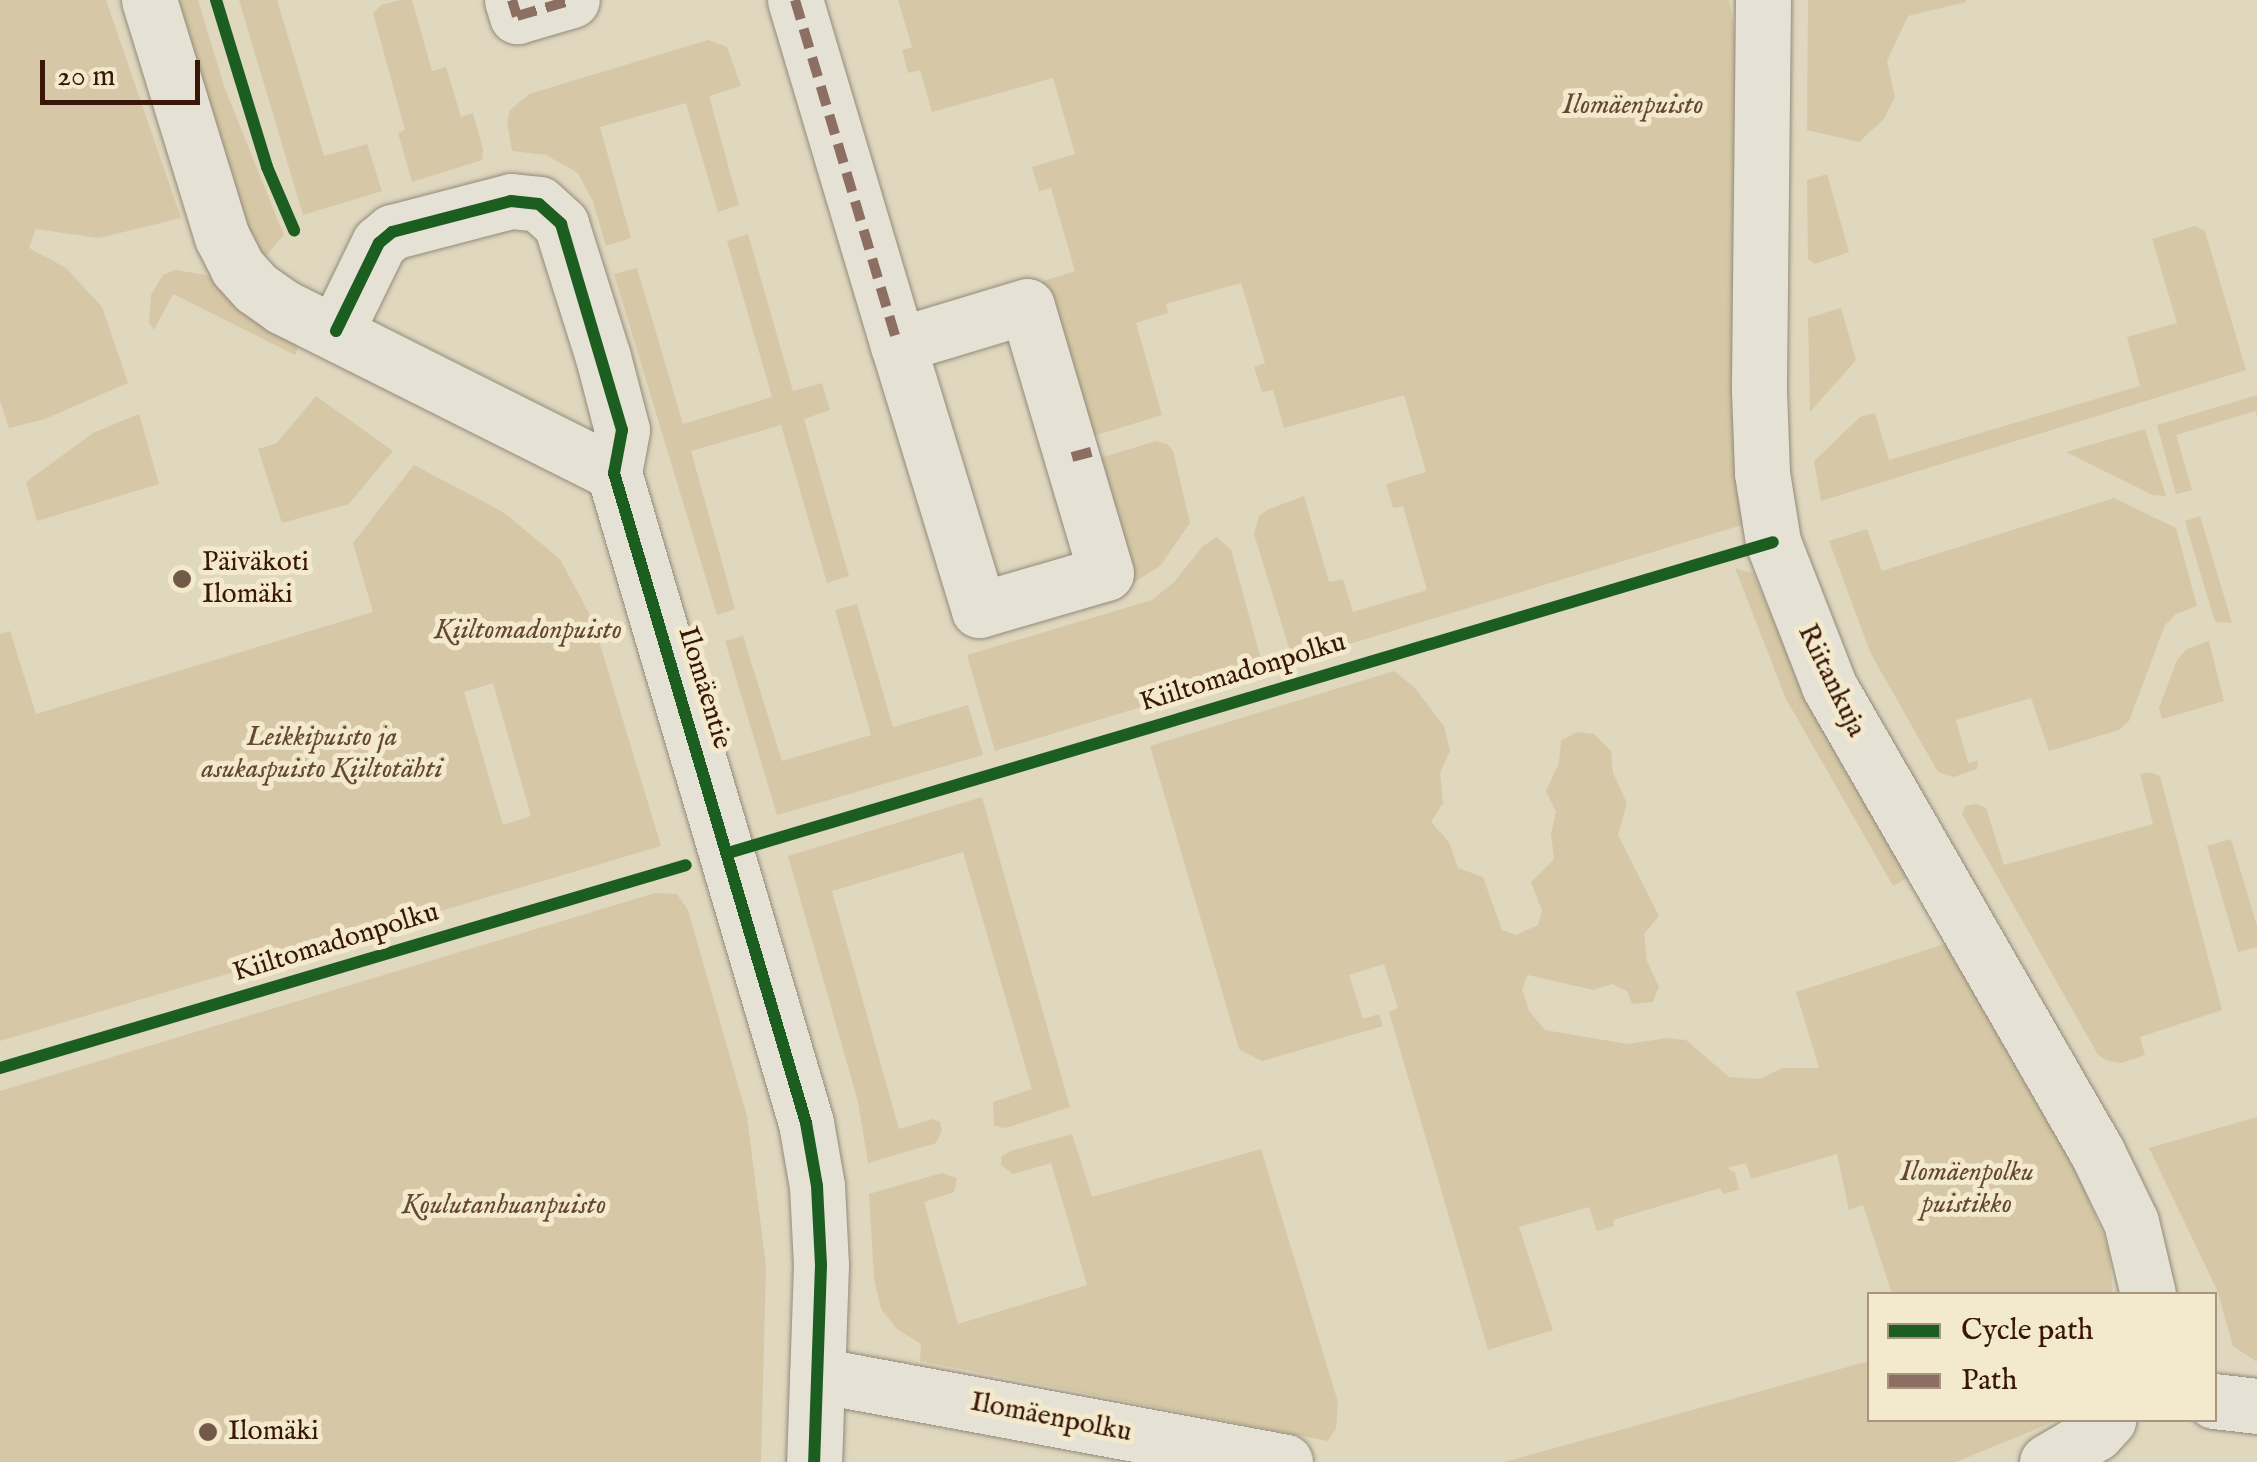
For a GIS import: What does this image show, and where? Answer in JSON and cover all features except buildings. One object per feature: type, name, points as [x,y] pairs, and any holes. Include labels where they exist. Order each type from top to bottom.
[{"type":"street","points":[[150,0],[222,237],[236,267],[256,288],[283,308],[336,330],[614,474]]},
{"type":"street","points":[[512,0],[517,16],[572,0]]},
{"type":"street","points":[[794,0],[898,345],[979,610],[1106,573],[1082,455],[1027,306],[898,345]]},
{"type":"street","name":"Riitankuja","points":[[1763,0],[1760,390],[1762,474],[1773,542],[1829,686],[2097,1152],[2131,1222],[2148,1292]]},
{"type":"street","name":"Ilomäentie","points":[[336,330],[379,243],[392,232],[511,200],[539,204],[562,224],[622,430],[614,474],[806,1123],[817,1186],[821,1264],[814,1462]]},
{"type":"street","name":"Ilomäenpolku","points":[[817,1376],[1285,1462]]},
{"type":"street","points":[[2217,1401],[2257,1406]]},
{"type":"street","points":[[2047,1462],[2096,1433],[2106,1422]]},
{"type":"green space","points":[[0,0],[106,0],[181,218],[99,238],[36,229],[29,248],[66,268],[102,307],[128,383],[45,419],[9,428],[0,401]]},
{"type":"green space","points":[[172,0],[198,0],[225,89],[284,235],[265,257],[254,251]]},
{"type":"green space","points":[[239,0],[277,0],[324,156],[367,144],[382,191],[303,215]]},
{"type":"green space","points":[[412,0],[432,71],[446,67],[461,117],[473,113],[483,149],[482,160],[412,182],[398,133],[405,130],[373,13],[381,5]]},
{"type":"green space","name":"Ilomäenpuisto","points":[[898,0],[1729,0],[1738,45],[1742,525],[1293,661],[1254,534],[1259,516],[1269,509],[1304,496],[1329,582],[1343,579],[1353,612],[1427,590],[1403,506],[1393,508],[1386,484],[1426,472],[1404,395],[1284,428],[1273,390],[1262,392],[1254,367],[1265,363],[1241,283],[1166,304],[1168,313],[1136,323],[1162,415],[1087,438],[1040,282],[1075,271],[1051,188],[1039,191],[1032,167],[1075,154],[1053,78],[932,112],[920,70],[908,73],[902,50],[912,47]]},
{"type":"green space","points":[[1808,0],[1966,2],[1908,16],[1887,61],[1895,97],[1884,119],[1859,142],[1807,130]]},
{"type":"green space","points":[[708,40],[727,47],[741,86],[709,96],[739,205],[718,212],[686,103],[600,127],[631,238],[606,246],[593,202],[578,173],[546,155],[512,151],[507,122],[510,110],[529,94]]},
{"type":"green space","points":[[1827,174],[1849,252],[1815,264],[1808,259],[1807,180]]},
{"type":"green space","points":[[2195,226],[2205,231],[2246,370],[1821,501],[1814,461],[1860,417],[1875,413],[1889,460],[2140,386],[2127,337],[2177,323],[2152,239]]},
{"type":"green space","points":[[748,234],[793,391],[822,383],[830,410],[804,419],[849,576],[827,583],[781,425],[691,451],[735,609],[717,615],[614,274],[637,268],[683,424],[772,397],[727,241]]},
{"type":"green space","points":[[175,270],[207,275],[224,291],[303,336],[295,355],[173,294],[154,330],[149,323],[151,295],[163,275]]},
{"type":"green space","points":[[1841,308],[1856,360],[1810,412],[1808,318]]},
{"type":"green space","points":[[2257,395],[2257,416],[2255,411],[2176,435],[2192,490],[2176,494],[2157,425]]},
{"type":"green space","points":[[316,396],[393,451],[349,504],[282,523],[258,449],[277,443]]},
{"type":"green space","points":[[139,414],[159,484],[37,521],[26,482],[93,433]]},
{"type":"green space","points":[[2145,429],[2166,496],[2153,495],[2066,452]]},
{"type":"green space","points":[[1156,441],[1173,451],[1190,523],[1160,566],[1131,584],[1094,460]]},
{"type":"green space","points":[[414,465],[503,512],[560,559],[593,621],[661,846],[0,1041],[0,634],[10,631],[36,714],[373,612],[353,543]],"holes":[[[493,683],[531,816],[503,825],[464,692]]]},
{"type":"green space","points":[[2114,498],[2176,528],[2197,606],[2176,614],[2165,625],[2129,721],[2119,730],[2049,751],[2031,698],[1956,720],[1968,763],[1978,761],[1977,769],[1954,777],[1938,772],[1871,654],[1829,541],[1867,529],[1882,571]]},
{"type":"green space","points":[[2200,516],[2232,623],[2216,622],[2213,616],[2185,521]]},
{"type":"green space","points":[[1217,537],[1231,550],[1264,670],[995,751],[967,655],[1152,600],[1174,582],[1203,546]]},
{"type":"green space","points":[[1735,568],[1753,573],[1802,687],[1910,876],[1893,886],[1786,699]]},
{"type":"green space","points":[[857,604],[893,727],[968,705],[983,755],[777,815],[725,641],[743,636],[782,761],[871,735],[835,610]]},
{"type":"green space","points":[[2209,641],[2224,701],[2162,719],[2159,708],[2177,660],[2187,649]]},
{"type":"green space","name":"Ilomäenpolku puistikko","points":[[1394,671],[1414,687],[1444,726],[1450,751],[1440,773],[1443,803],[1431,822],[1449,842],[1458,868],[1483,877],[1502,930],[1516,935],[1538,925],[1542,911],[1531,882],[1554,859],[1551,833],[1556,812],[1546,791],[1559,763],[1561,741],[1577,732],[1594,734],[1611,751],[1613,773],[1627,803],[1618,835],[1659,916],[1644,934],[1647,961],[1659,987],[1653,1002],[1632,1004],[1627,991],[1612,984],[1593,990],[1528,975],[1522,989],[1529,1011],[1545,1030],[1628,1044],[1667,1038],[1686,1040],[1729,1077],[1759,1079],[1783,1068],[1819,1068],[1796,992],[1948,943],[2078,1174],[2109,1250],[2113,1292],[1891,1292],[1863,1205],[1849,1210],[1837,1154],[1751,1179],[1746,1163],[1727,1168],[1735,1173],[1739,1190],[1723,1194],[1720,1188],[1613,1220],[1614,1226],[1597,1231],[1589,1207],[1519,1227],[1553,1330],[1488,1350],[1389,1012],[1398,1008],[1384,964],[1349,975],[1363,1019],[1379,1014],[1383,1026],[1262,1061],[1239,1049],[1150,746]]},
{"type":"green space","points":[[2140,774],[2160,776],[2222,1010],[2140,1037],[2145,1055],[2122,1063],[2098,1055],[1962,814],[1965,806],[1976,804],[1986,808],[2004,865],[2153,824]]},
{"type":"green space","points":[[982,797],[1070,1107],[1006,1128],[994,1126],[993,1102],[1032,1089],[963,852],[832,891],[899,1129],[933,1119],[940,1122],[942,1131],[936,1143],[868,1163],[858,1102],[788,856]]},
{"type":"green space","points":[[2231,839],[2257,926],[2257,947],[2238,952],[2207,846]]},
{"type":"green space","name":"Koulutanhuanpuisto","points":[[655,893],[677,894],[688,910],[747,1116],[766,1266],[761,1462],[0,1462],[0,1091]]},
{"type":"green space","points":[[2257,1117],[2257,1362],[2233,1346],[2217,1290],[2149,1148]]},
{"type":"green space","points":[[1072,1134],[1092,1197],[1261,1149],[1338,1402],[1336,1428],[1328,1441],[920,1361],[921,1344],[897,1329],[881,1309],[874,1278],[869,1194],[942,1173],[957,1178],[954,1192],[924,1202],[958,1324],[1087,1285],[1051,1163],[1013,1174],[1001,1165],[1002,1156],[1011,1151]]},
{"type":"green space","points":[[1867,1362],[1867,1422],[2053,1422],[1956,1462],[1504,1462]]},
{"type":"marked path","points":[[512,0],[517,16],[572,0]]},
{"type":"marked path","points":[[795,0],[898,345]]},
{"type":"marked path","points":[[1072,457],[1091,452]]},
{"type":"cycle path","points":[[216,0],[267,167],[294,230]]},
{"type":"cycle path","points":[[336,331],[379,243],[392,232],[511,201],[539,204],[561,224],[622,430],[614,473],[806,1123],[817,1186],[821,1265],[814,1462]]},
{"type":"cycle path","name":"Kiiltomadonpolku","points":[[728,853],[1773,542]]},
{"type":"cycle path","name":"Kiiltomadonpolku","points":[[0,1068],[686,865]]},
{"type":"place","name":"Päiväkoti Ilomäki","points":[[182,579]]},
{"type":"place","name":"Ilomäki","points":[[208,1432]]},
{"type":"park label","name":"Kiiltomadonpuisto","points":[[528,631]]},
{"type":"park label","name":"Leikkipuisto ja asukaspuisto Kiiltotähti","points":[[322,754]]}]
